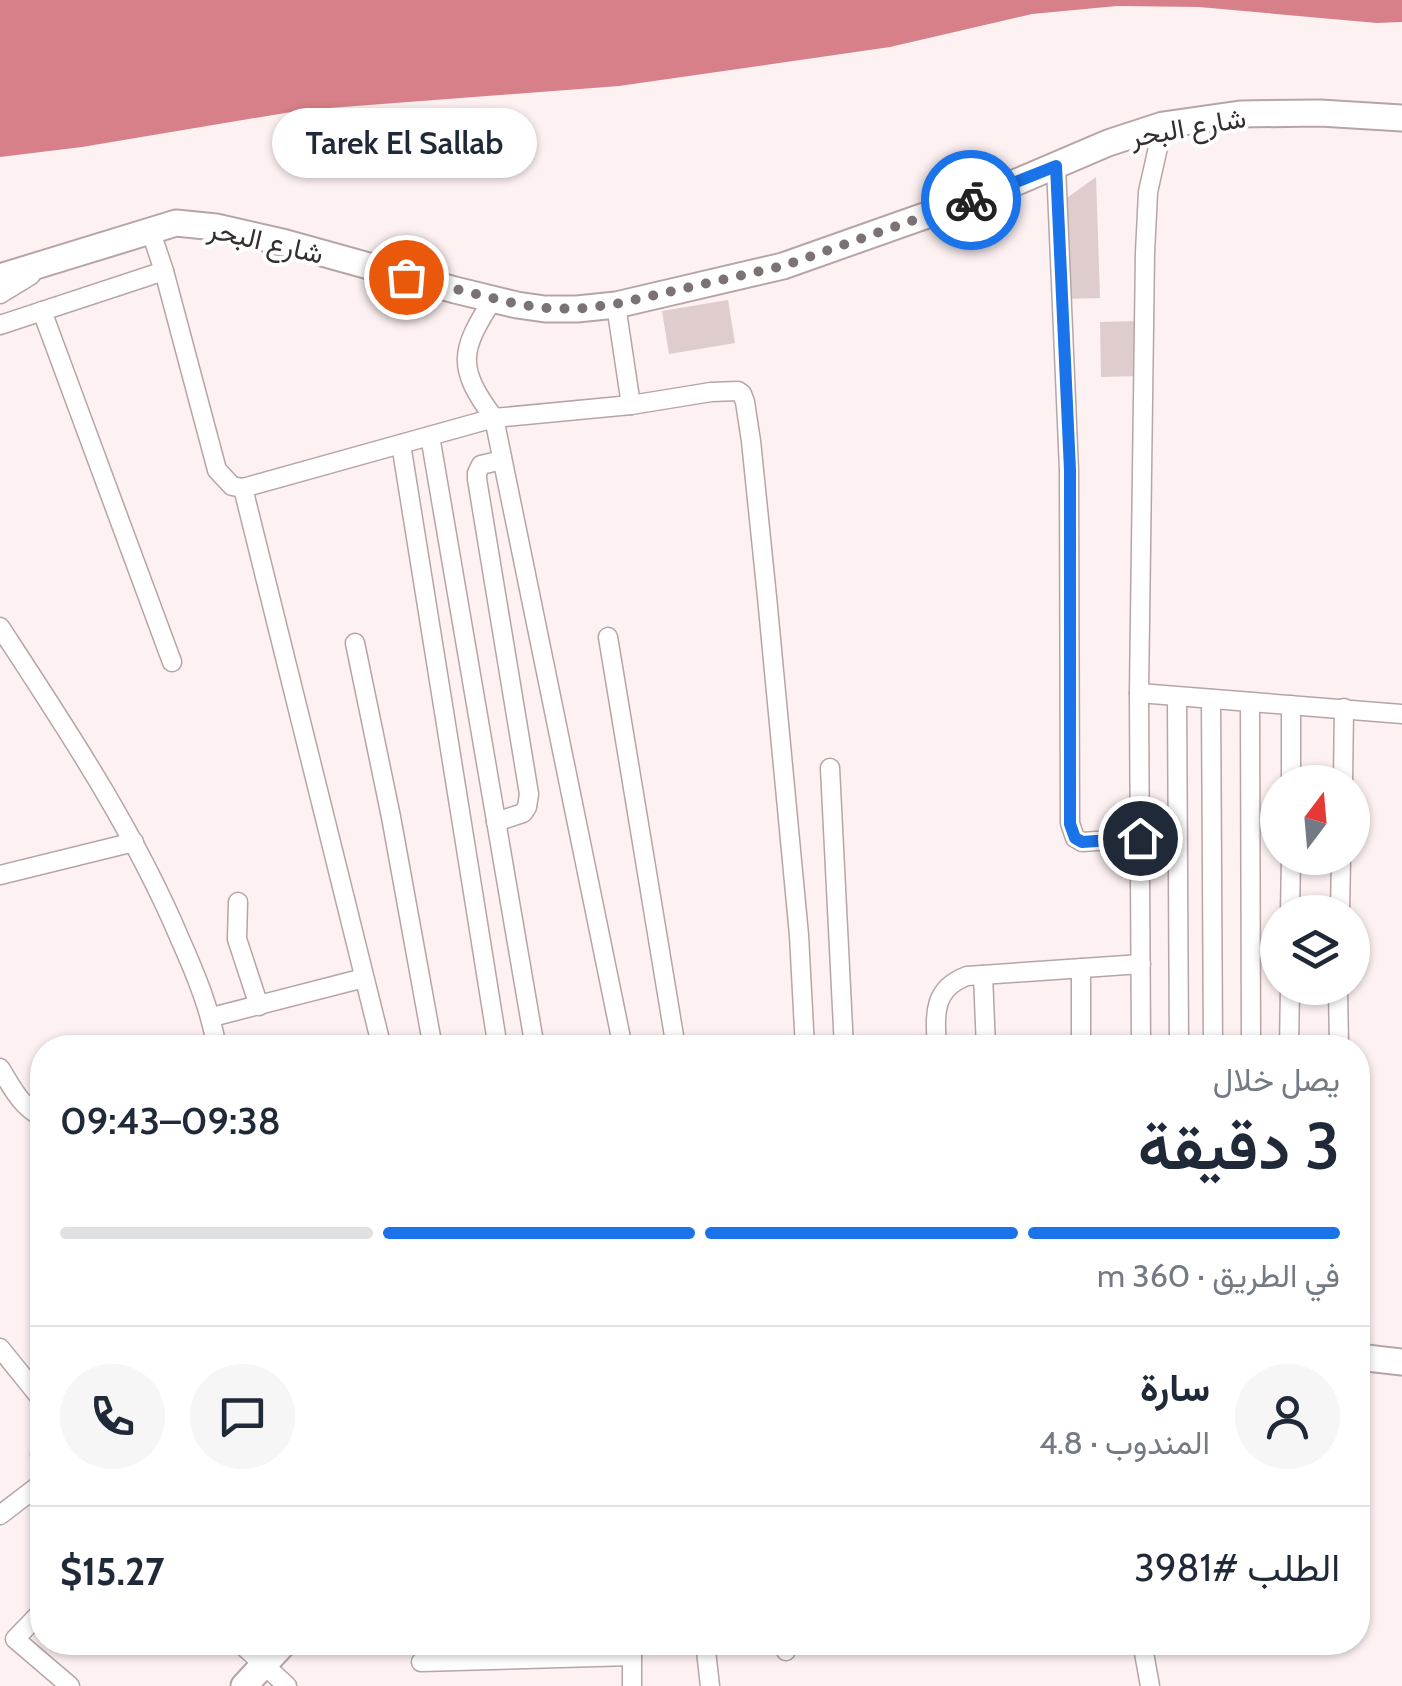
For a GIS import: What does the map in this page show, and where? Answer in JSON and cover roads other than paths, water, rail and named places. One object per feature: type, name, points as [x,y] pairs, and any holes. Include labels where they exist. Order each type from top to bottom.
[{"type":"street","name":"شارع البحر","points":[[0,277],[176,222],[286,243],[493,299],[577,309],[616,304],[783,266],[981,196],[1133,133],[1163,125],[1240,114],[1402,118]]},
{"type":"street","points":[[1142,1035],[1139,693],[1146,221],[1163,125]]},
{"type":"street","points":[[1056,166],[1070,470],[1070,824],[1075,838],[1082,842],[1140,838]]},
{"type":"street","points":[[150,229],[217,470],[232,486],[243,488],[494,418],[631,405],[726,390],[742,394],[746,402],[790,841],[804,1035]]},
{"type":"street","points":[[0,294],[57,260]]},
{"type":"street","points":[[0,324],[164,271]]},
{"type":"street","points":[[493,299],[474,330],[466,360],[468,377],[494,418],[620,1035]]},
{"type":"street","points":[[616,304],[631,405]]},
{"type":"street","points":[[42,311],[172,662]]},
{"type":"street","points":[[430,436],[533,1035]]},
{"type":"street","points":[[400,444],[496,1035]]},
{"type":"street","points":[[496,822],[523,813],[529,801],[477,473],[481,466],[502,460]]},
{"type":"street","points":[[243,488],[379,1035]]},
{"type":"street","points":[[0,627],[134,842],[170,915],[212,1017],[215,1035]]},
{"type":"street","points":[[608,638],[674,1035]]},
{"type":"street","points":[[355,643],[392,817],[430,1035]]},
{"type":"street","points":[[1139,693],[1402,714]]},
{"type":"street","points":[[1177,696],[1178,1035]]},
{"type":"street","points":[[1212,699],[1213,1035]]},
{"type":"street","points":[[1250,702],[1250,1035]]},
{"type":"street","points":[[1291,705],[1291,765]]},
{"type":"street","points":[[1342,765],[1344,708]]},
{"type":"street","points":[[830,768],[843,1035]]},
{"type":"street","points":[[0,876],[134,842]]},
{"type":"street","points":[[238,902],[237,939],[259,1006]]},
{"type":"street","points":[[936,1035],[943,991],[966,976],[1141,964]]},
{"type":"street","points":[[1081,968],[1081,1035]]},
{"type":"street","points":[[983,975],[985,1035]]},
{"type":"street","points":[[212,1017],[364,978]]},
{"type":"street","points":[[1289,1035],[1290,1005]]},
{"type":"street","points":[[1338,1005],[1338,1035]]},
{"type":"street","points":[[0,1068],[30,1111]]},
{"type":"street","points":[[0,1348],[30,1385]]},
{"type":"street","points":[[1370,1358],[1402,1362]]},
{"type":"street","points":[[0,1515],[30,1492]]},
{"type":"street","points":[[16,1639],[30,1624]]},
{"type":"street","points":[[0,1626],[30,1651]]},
{"type":"street","points":[[34,1655],[70,1686]]},
{"type":"street","points":[[254,1655],[287,1686]]},
{"type":"street","points":[[244,1686],[272,1655]]},
{"type":"street","points":[[421,1662],[535,1655]]},
{"type":"street","points":[[632,1655],[632,1686]]},
{"type":"street","points":[[706,1655],[710,1686]]},
{"type":"street","points":[[1144,1655],[1150,1686]]},
{"type":"place","name":"Tarek El Sallab","points":[[406,277]]}]
